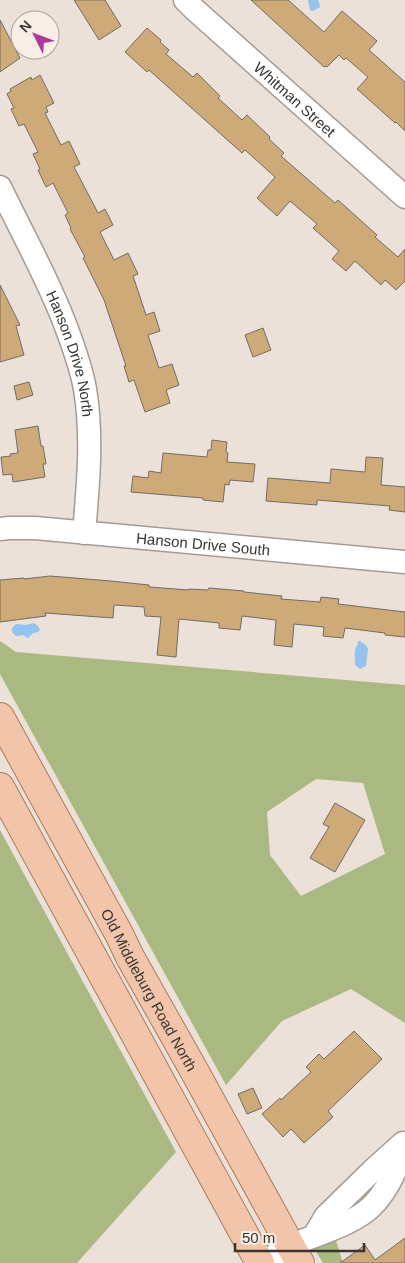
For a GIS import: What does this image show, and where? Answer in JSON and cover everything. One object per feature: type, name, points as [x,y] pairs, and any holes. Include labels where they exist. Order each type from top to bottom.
[{"type":"main road","name":"Old Middleburg Road North","points":[[0,717],[130,957],[191,1065],[301,1248]]},
{"type":"main road","points":[[0,787],[261,1263]]},
{"type":"main road","points":[[75,924],[103,905]]},
{"type":"street","name":"Whitman Street","points":[[185,0],[405,197]]},
{"type":"street","name":"Hanson Drive North","points":[[0,188],[55,298],[75,349],[85,388],[89,429],[89,466],[84,533]]},
{"type":"street","name":"Hanson Drive South","points":[[0,530],[35,528],[405,562]]},
{"type":"street","points":[[301,1248],[326,1216],[405,1142]]},
{"type":"street","points":[[261,1263],[301,1248],[362,1215],[372,1206],[389,1183],[405,1149]]},
{"type":"green space","points":[[0,641],[16,652],[405,685],[405,1023],[351,989],[282,1021],[226,1085],[0,674]],"holes":[[[316,779],[363,783],[385,854],[301,896],[270,855],[267,812]]]},
{"type":"green space","points":[[0,830],[176,1152],[77,1263],[0,1263]]},
{"type":"green space","points":[[334,1234],[343,1263],[323,1263],[315,1250],[318,1242]]},
{"type":"water","points":[[308,0],[318,0],[320,7],[313,11],[310,10]]},
{"type":"water","points":[[34,623],[40,630],[28,638],[23,635],[16,636],[12,632],[12,628],[16,624],[26,625]]},
{"type":"water","points":[[358,641],[365,644],[368,649],[366,666],[360,669],[355,665],[355,651]]},
{"type":"building","points":[[74,0],[105,0],[121,26],[99,40]]},
{"type":"building","points":[[251,0],[288,0],[324,32],[342,11],[377,41],[369,50],[405,82],[405,131],[357,89],[368,77],[346,58],[344,60],[339,55],[327,67],[324,67]]},
{"type":"building","points":[[0,20],[10,39],[10,60],[17,60],[0,72]]},
{"type":"building","points":[[147,28],[169,50],[166,54],[193,77],[197,73],[220,96],[218,98],[242,120],[247,115],[284,153],[281,156],[335,203],[338,200],[398,257],[405,249],[405,281],[396,290],[385,280],[381,285],[355,261],[346,271],[332,259],[339,251],[313,228],[317,224],[290,201],[277,216],[257,198],[275,177],[245,150],[242,153],[149,70],[147,72],[125,52]]},
{"type":"building","points":[[40,75],[54,103],[46,107],[48,112],[45,113],[61,145],[69,141],[80,164],[74,167],[98,213],[105,209],[113,225],[100,232],[114,260],[128,253],[138,274],[133,276],[146,315],[154,312],[160,331],[148,335],[159,368],[172,364],[179,385],[166,390],[170,403],[145,412],[134,380],[129,382],[124,366],[126,366],[104,300],[70,229],[65,215],[68,213],[53,183],[46,187],[33,154],[38,152],[24,124],[19,126],[11,109],[14,108],[7,94],[11,91],[10,89],[31,77],[32,80]]},
{"type":"building","points":[[0,285],[20,325],[16,326],[24,355],[0,362]]},
{"type":"building","points":[[263,328],[271,350],[253,357],[245,335]]},
{"type":"building","points":[[29,382],[33,395],[17,400],[14,386]]},
{"type":"building","points":[[38,426],[46,464],[43,464],[45,477],[13,482],[12,474],[3,475],[1,457],[18,453],[15,430]]},
{"type":"building","points":[[212,440],[227,442],[227,462],[255,464],[253,482],[230,480],[229,485],[225,484],[223,502],[203,500],[203,498],[131,492],[133,476],[148,478],[149,471],[161,473],[163,453],[207,457],[208,450],[211,450]]},
{"type":"building","points":[[366,457],[383,458],[381,485],[405,487],[405,512],[389,510],[390,506],[317,500],[317,505],[266,501],[268,478],[330,483],[331,469],[365,472]]},
{"type":"building","points":[[50,576],[149,585],[149,587],[189,590],[208,590],[209,588],[244,591],[282,596],[281,599],[320,602],[321,597],[339,599],[338,604],[405,612],[405,637],[345,628],[343,638],[323,636],[324,627],[294,624],[292,647],[274,645],[276,620],[242,616],[240,630],[219,628],[219,623],[179,619],[176,657],[157,655],[161,617],[145,616],[144,607],[114,605],[113,618],[45,613],[46,616],[0,622],[0,580]]},
{"type":"building","points":[[335,803],[365,820],[335,872],[310,858],[329,827],[323,824]]},
{"type":"building","points":[[354,1031],[382,1059],[328,1111],[333,1117],[304,1143],[291,1129],[283,1137],[262,1114],[280,1098],[281,1100],[311,1072],[306,1067],[319,1054],[324,1059]]},
{"type":"building","points":[[253,1088],[262,1108],[247,1114],[238,1094]]},
{"type":"building","points":[[405,1238],[405,1263],[340,1263],[365,1245],[375,1260]]}]
